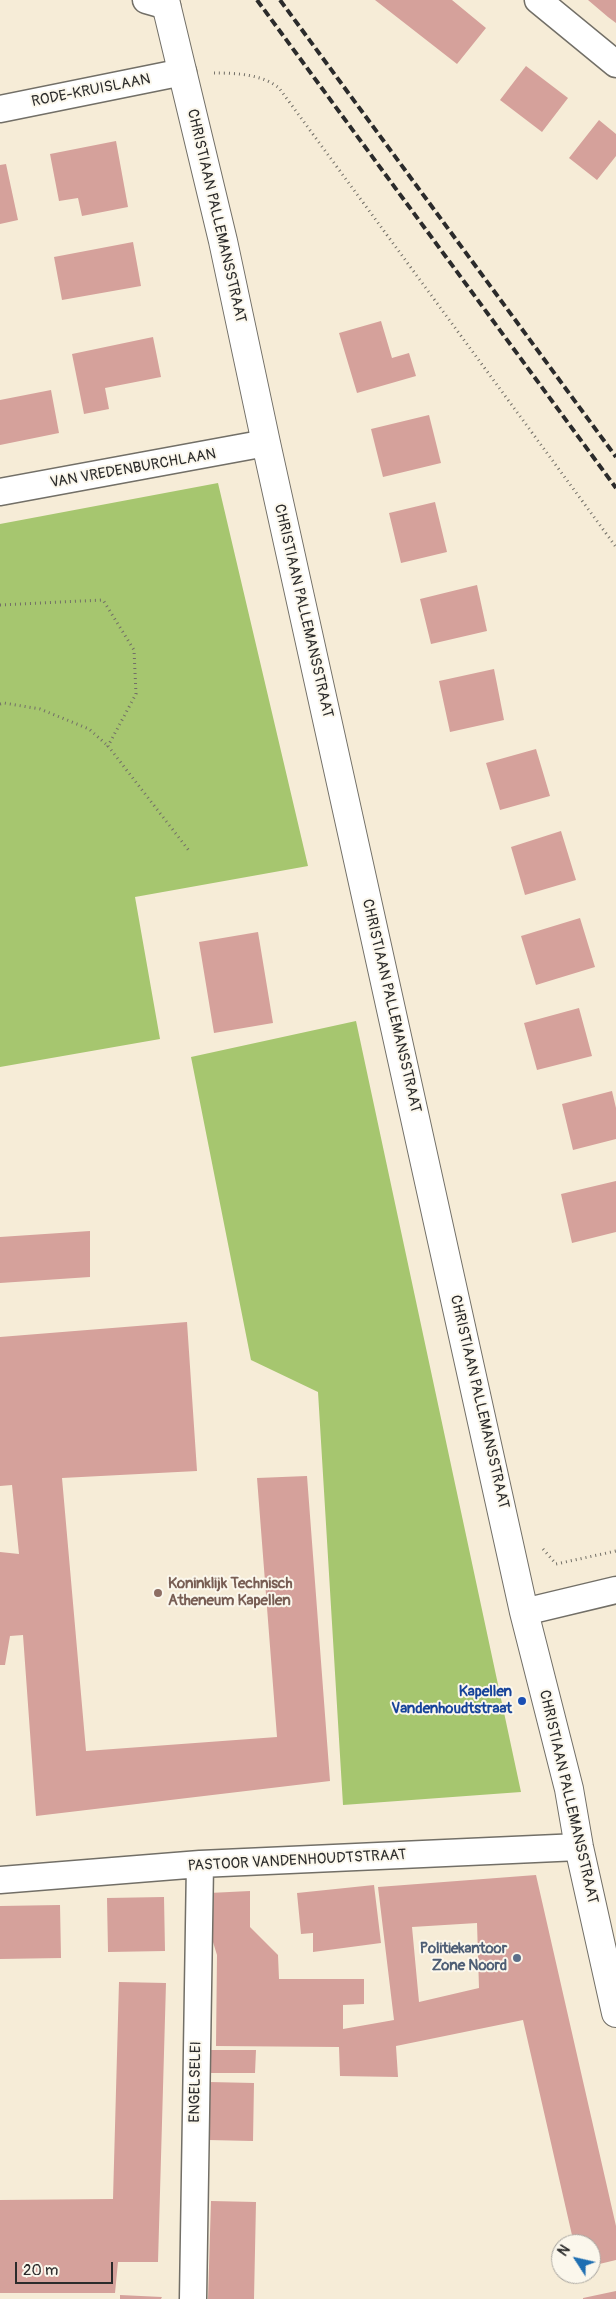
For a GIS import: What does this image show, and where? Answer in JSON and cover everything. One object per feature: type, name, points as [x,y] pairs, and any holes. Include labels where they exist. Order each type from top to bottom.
[{"type":"street","points":[[538,0],[616,64]]},
{"type":"street","name":"CHRISTIAAN PALLEMANSSTRAAT","points":[[160,2],[182,72],[223,241],[524,1612],[569,1789],[579,1847],[616,2013]]},
{"type":"street","name":"RODE-KRUISLAAN","points":[[0,109],[182,72]]},
{"type":"street","name":"VAN VREDENBURCHLAAN","points":[[0,492],[266,443]]},
{"type":"street","points":[[524,1612],[616,1590]]},
{"type":"street","name":"PASTOOR VANDENHOUDTSTRAAT","points":[[5,1876],[200,1864],[579,1847]]},
{"type":"street","name":"ENGELSELEI","points":[[193,2299],[200,1864]]},
{"type":"path","points":[[182,72],[232,73],[265,80],[278,88],[616,547]]},
{"type":"path","points":[[0,606],[103,600],[134,650],[136,694],[108,746]]},
{"type":"path","points":[[0,704],[40,709],[89,729],[108,746],[190,852]]},
{"type":"path","points":[[512,1551],[542,1549],[556,1564],[616,1551]]},
{"type":"green space","points":[[218,483],[308,866],[135,897],[160,1039],[0,1067],[0,524]]},
{"type":"green space","points":[[356,1021],[521,1792],[343,1805],[318,1392],[251,1360],[191,1057]]},
{"type":"building","points":[[375,0],[452,0],[486,28],[457,64]]},
{"type":"building","points":[[588,0],[616,0],[616,23],[608,17]]},
{"type":"building","points":[[526,66],[568,98],[542,132],[500,100]]},
{"type":"building","points":[[599,120],[616,134],[616,156],[597,180],[569,158]]},
{"type":"building","points":[[116,141],[128,207],[82,216],[78,198],[59,201],[50,154]]},
{"type":"building","points":[[6,164],[18,220],[0,224],[0,165]]},
{"type":"building","points":[[133,242],[141,286],[62,300],[54,257]]},
{"type":"building","points":[[381,321],[392,358],[409,353],[416,376],[357,393],[339,333]]},
{"type":"building","points":[[153,337],[161,377],[105,388],[109,409],[84,414],[72,354]]},
{"type":"building","points":[[51,390],[59,433],[0,445],[0,400]]},
{"type":"building","points":[[429,415],[441,463],[383,477],[371,429]]},
{"type":"building","points":[[435,502],[447,552],[401,563],[389,513]]},
{"type":"building","points":[[477,585],[487,631],[431,644],[420,599]]},
{"type":"building","points":[[494,669],[504,720],[450,732],[439,681]]},
{"type":"building","points":[[536,749],[550,796],[500,810],[486,763]]},
{"type":"building","points":[[561,831],[576,880],[525,895],[511,847]]},
{"type":"building","points":[[580,918],[595,967],[536,985],[521,936]]},
{"type":"building","points":[[258,932],[273,1023],[214,1033],[199,942]]},
{"type":"building","points":[[579,1008],[592,1056],[537,1070],[524,1023]]},
{"type":"building","points":[[612,1091],[616,1108],[616,1139],[573,1150],[562,1104]]},
{"type":"building","points":[[616,1181],[616,1232],[572,1243],[561,1194]]},
{"type":"building","points":[[90,1231],[90,1277],[0,1283],[0,1237]]},
{"type":"building","points":[[187,1322],[197,1471],[62,1478],[86,1751],[277,1737],[257,1478],[307,1476],[330,1781],[36,1816],[23,1635],[10,1636],[5,1665],[0,1665],[0,1552],[19,1554],[12,1485],[0,1486],[0,1337]]},
{"type":"building","points":[[536,1875],[616,2226],[616,2260],[601,2264],[601,2234],[572,2234],[523,2020],[396,2046],[398,2077],[340,2076],[339,2047],[216,2046],[217,1955],[209,1929],[209,1893],[250,1891],[250,1927],[278,1955],[279,1979],[364,1979],[364,2004],[343,2005],[343,2029],[394,2020],[378,1887]],"holes":[[[477,1923],[479,1988],[419,2002],[412,1927]]]},
{"type":"building","points":[[374,1885],[381,1943],[313,1952],[313,1933],[301,1934],[297,1893]]},
{"type":"building","points":[[164,1897],[165,1951],[108,1952],[107,1898]]},
{"type":"building","points":[[60,1905],[61,1958],[0,1959],[0,1906]]},
{"type":"building","points":[[119,1982],[166,1983],[158,2262],[118,2262],[115,2293],[0,2293],[0,2200],[113,2199]]},
{"type":"building","points":[[210,2050],[256,2050],[255,2073],[209,2073]]},
{"type":"building","points":[[209,2082],[254,2083],[253,2141],[208,2140]]},
{"type":"building","points":[[211,2201],[256,2202],[254,2299],[208,2299]]},
{"type":"building","points":[[616,2291],[616,2299],[583,2299],[583,2298]]},
{"type":"building","points":[[120,2295],[162,2297],[161,2299],[120,2299]]},
{"type":"railway","points":[[257,0],[616,488]]},
{"type":"railway","points":[[280,0],[616,457]]},
{"type":"place","name":"Koninklijk Technisch Atheneum Kapellen","points":[[158,1593]]},
{"type":"place","name":"Kapellen Vandenhoudtstraat","points":[[522,1701]]},
{"type":"place","name":"Politiekantoor Zone Noord","points":[[517,1958]]}]
